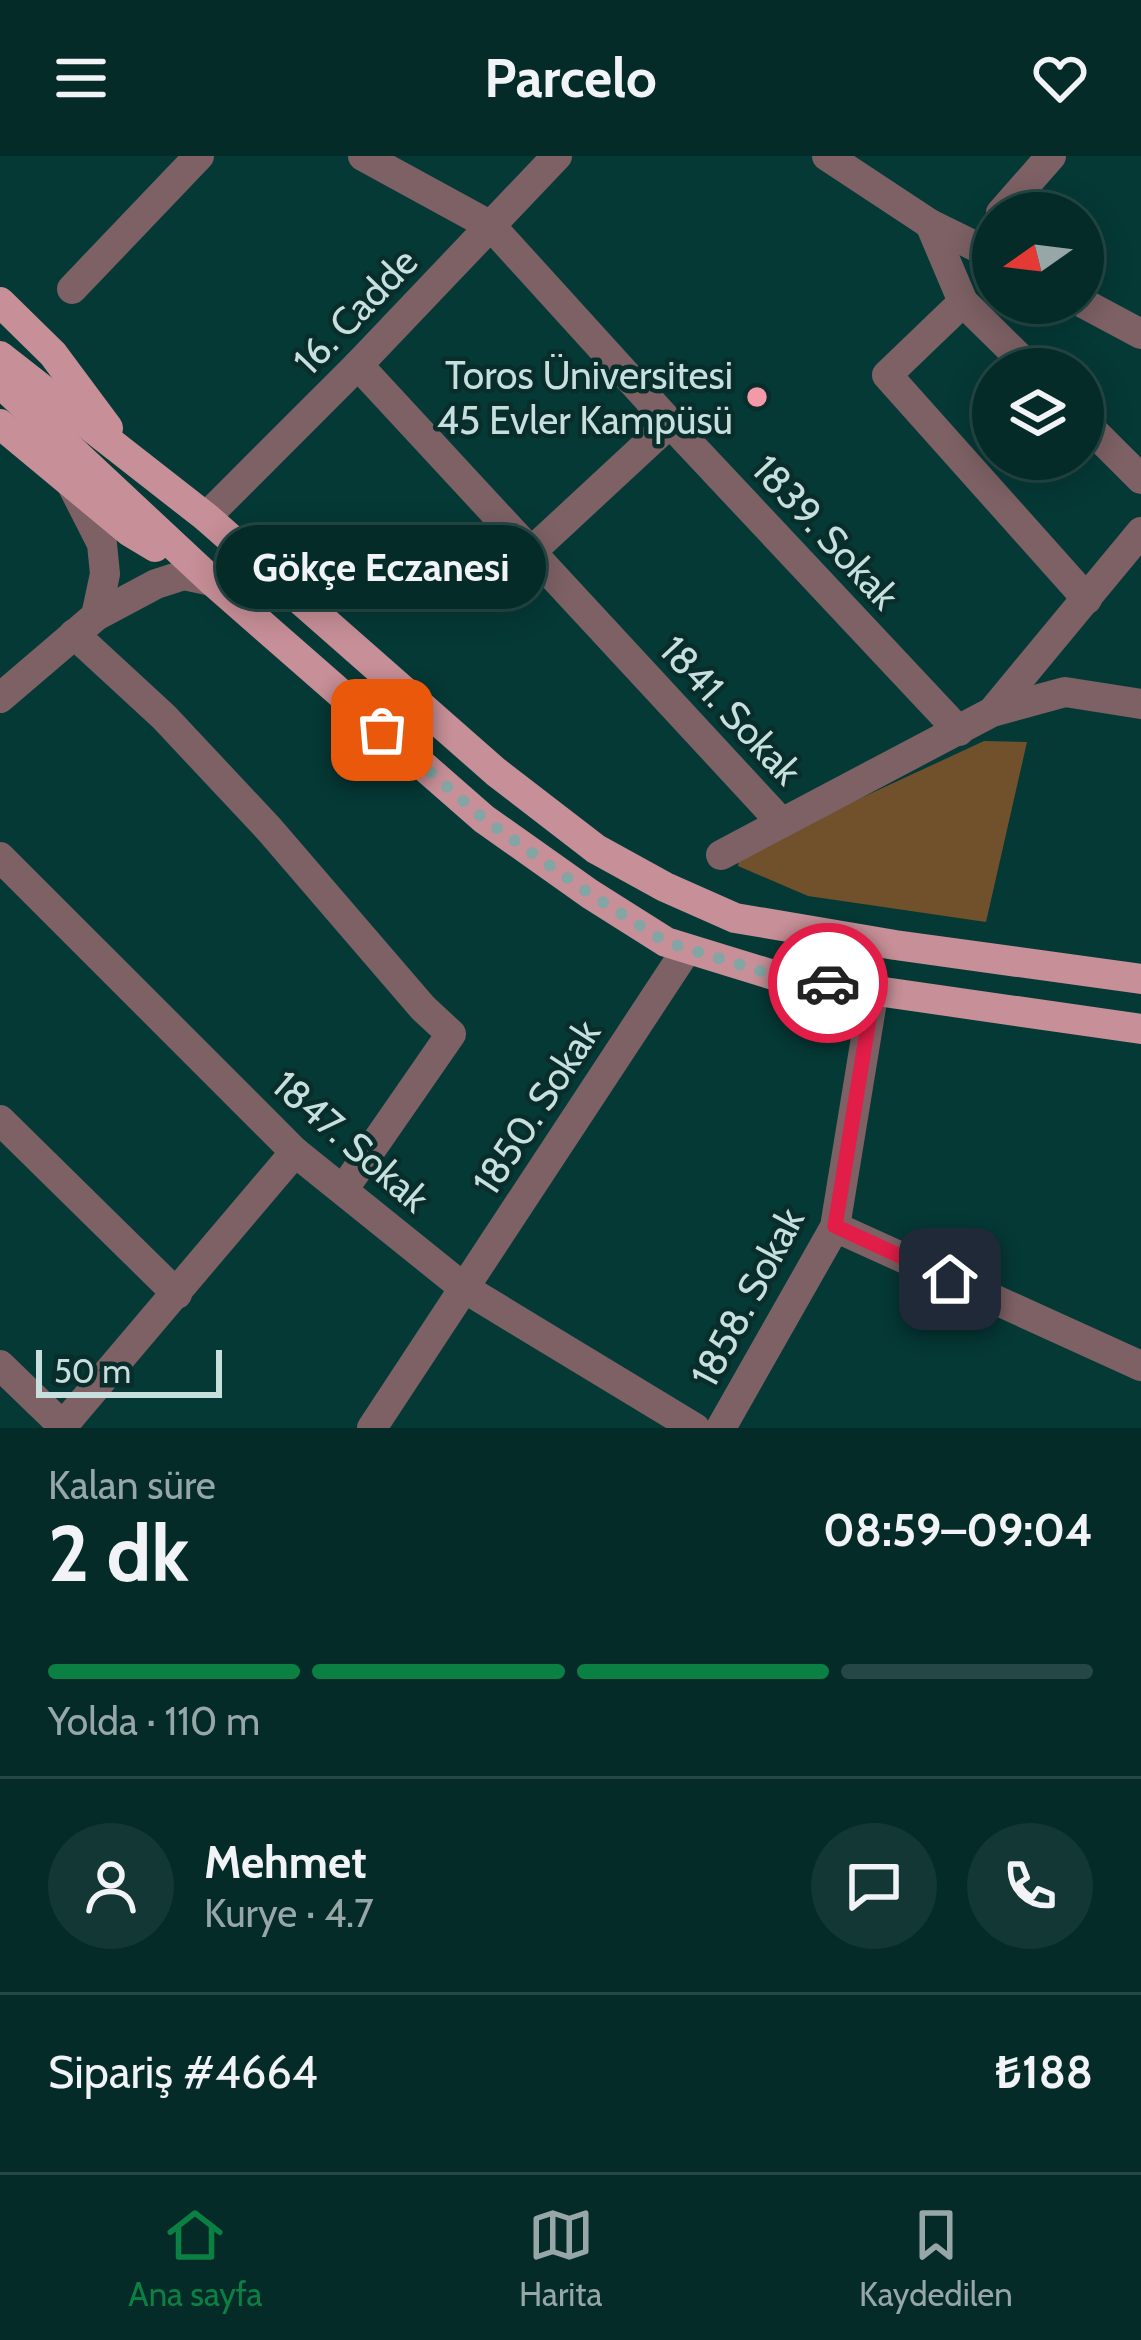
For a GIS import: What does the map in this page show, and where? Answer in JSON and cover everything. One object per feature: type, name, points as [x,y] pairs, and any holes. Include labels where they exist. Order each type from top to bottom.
[{"type":"main road","points":[[0,302],[53,354],[134,462]]},
{"type":"main road","points":[[0,356],[206,517],[496,772],[596,849],[665,887],[735,918],[1141,979]]},
{"type":"main road","points":[[0,383],[212,581],[484,819],[666,942],[780,977],[1141,1029]]},
{"type":"main road","points":[[0,424],[130,532],[212,581]]},
{"type":"street","points":[[72,289],[199,156]]},
{"type":"street","name":"1839. Sokak","points":[[363,156],[491,226],[959,730]]},
{"type":"street","name":"16. Cadde","points":[[206,517],[556,156]]},
{"type":"street","points":[[827,156],[930,224],[972,236]]},
{"type":"street","points":[[1019,192],[1051,156]]},
{"type":"street","points":[[930,224],[963,302],[1010,348]]},
{"type":"street","points":[[963,302],[887,375],[1087,599]]},
{"type":"street","points":[[1104,314],[1141,334]]},
{"type":"street","name":"1841. Sokak","points":[[358,364],[781,822],[992,712],[1065,692],[1141,704]]},
{"type":"street","points":[[532,551],[670,423]]},
{"type":"street","points":[[1104,442],[1141,478]]},
{"type":"street","points":[[72,485],[102,544],[105,574],[85,625]]},
{"type":"street","points":[[992,712],[1141,532]]},
{"type":"street","points":[[0,698],[85,625],[156,584],[184,575],[212,581]]},
{"type":"street","points":[[85,625],[451,1034],[343,1190]]},
{"type":"street","points":[[721,855],[781,822]]},
{"type":"street","name":"1847. Sokak","points":[[0,857],[296,1152],[464,1288],[695,1428]]},
{"type":"street","name":"1850. Sokak","points":[[372,1428],[688,949]]},
{"type":"street","name":"1858. Sokak","points":[[721,1428],[835,1226],[874,989]]},
{"type":"street","points":[[0,1120],[177,1294]]},
{"type":"street","points":[[0,1365],[62,1427],[296,1152]]},
{"type":"street","points":[[835,1226],[1141,1366]]},
{"type":"shaded area","points":[[984,741],[1027,742],[986,922],[808,896],[738,866],[740,854]]},
{"type":"way so far","points":[[382,730],[484,819],[666,942],[780,977],[828,983]]},
{"type":"place","name":"Toros Üniversitesi 45 Evler Kampüsü","points":[[757,397]]},
{"type":"place","name":"Gökçe Eczanesi","points":[[382,730]]},
{"type":"route","points":[[828,983],[874,989],[835,1226],[950,1279]]}]
